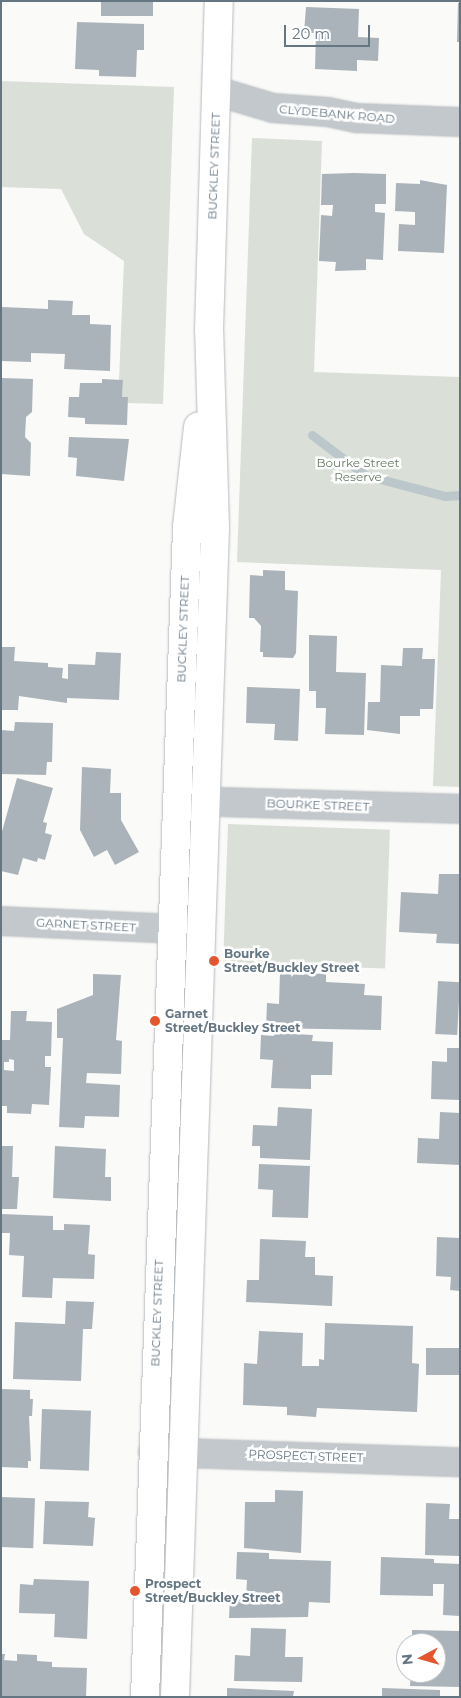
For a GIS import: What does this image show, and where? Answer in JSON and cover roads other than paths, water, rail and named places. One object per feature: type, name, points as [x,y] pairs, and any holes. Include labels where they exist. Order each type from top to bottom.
[{"type":"main road","name":"BUCKLEY STREET","points":[[175,1697],[215,528],[208,331],[220,1]]},
{"type":"main road","name":"BUCKLEY STREET","points":[[145,1697],[170,929],[187,527],[208,331]]},
{"type":"street","name":"CLYDEBANK ROAD","points":[[216,91],[273,108],[328,112],[358,118],[460,122]]},
{"type":"street","name":"BOURKE STREET","points":[[176,801],[460,809]]},
{"type":"street","name":"GARNET STREET","points":[[1,921],[170,929]]},
{"type":"street","points":[[170,929],[202,930]]},
{"type":"street","name":"PROSPECT STREET","points":[[153,1452],[460,1462]]},
{"type":"waterway","points":[[312,435],[365,475],[445,496],[460,495]]},
{"type":"place","name":"Bourke Street/Buckley Street","points":[[214,961]]},
{"type":"place","name":"Garnet Street/Buckley Street","points":[[155,1021]]},
{"type":"place","name":"Prospect Street/Buckley Street","points":[[135,1591]]},
{"type":"park label","name":"Bourke Street Reserve","points":[[358,470]]}]
